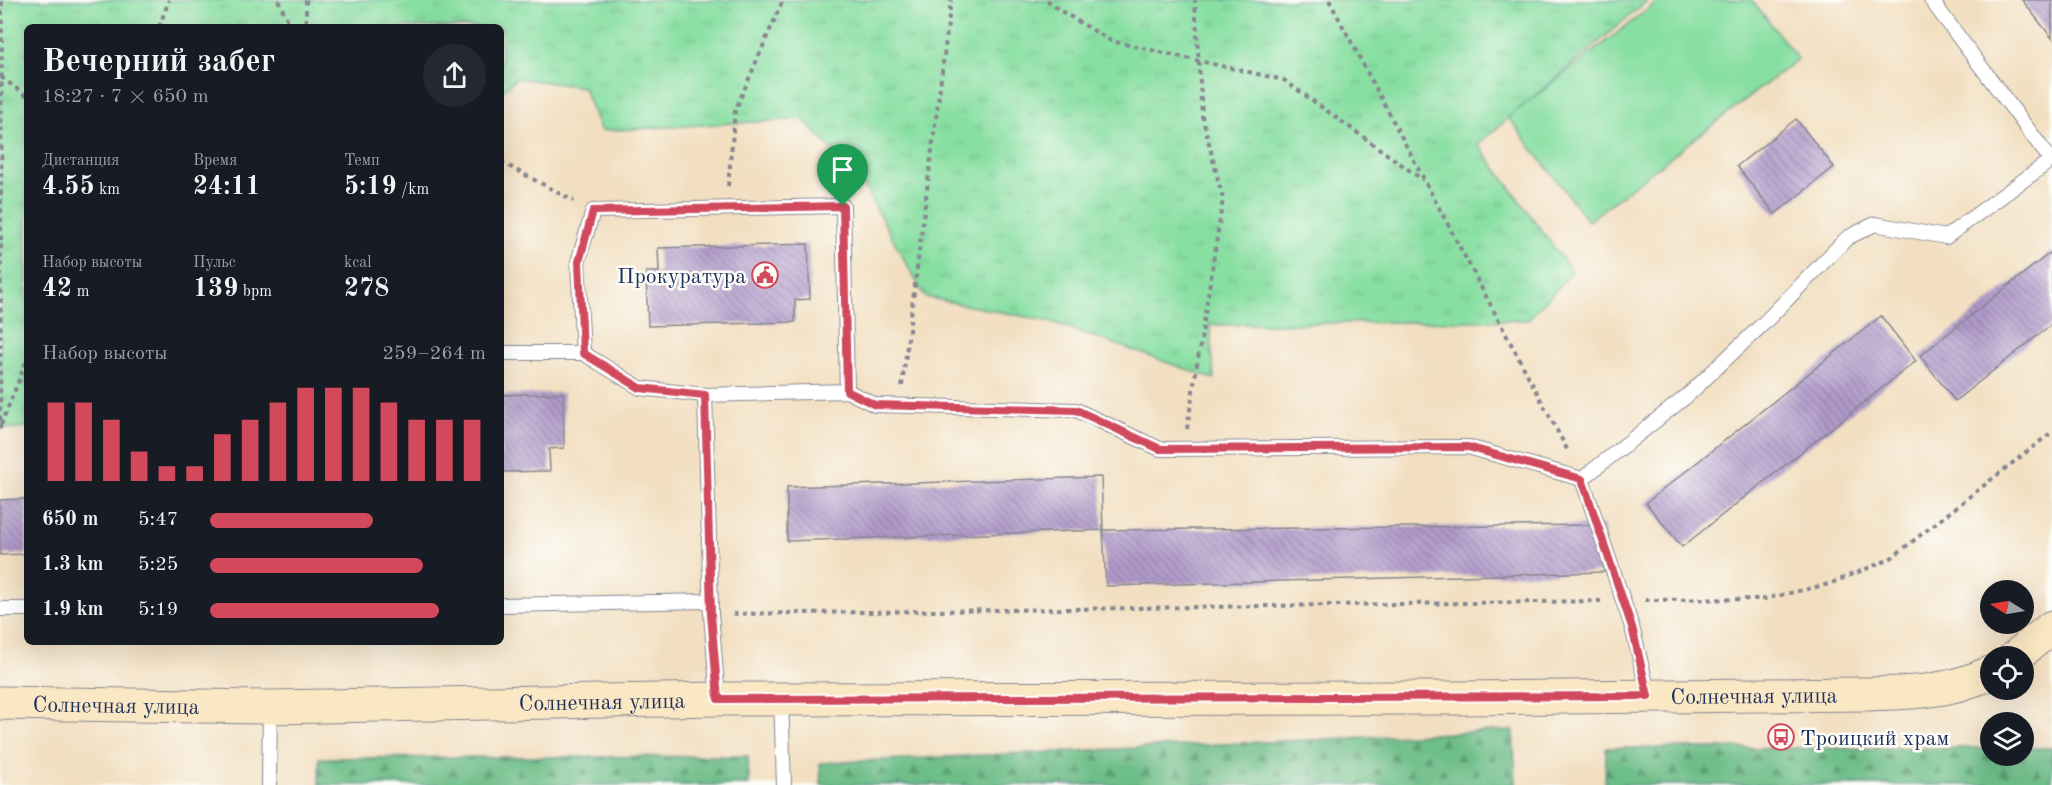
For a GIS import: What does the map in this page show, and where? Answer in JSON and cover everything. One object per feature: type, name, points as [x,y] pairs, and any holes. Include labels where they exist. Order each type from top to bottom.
[{"type":"main road","points":[[2029,646],[2052,627]]},
{"type":"main road","name":"Солнечная улица","points":[[0,703],[270,707],[718,699],[1648,696],[1919,692],[1968,684],[1980,678]]},
{"type":"lane","points":[[1582,479],[1688,395],[1764,323],[1847,238],[1875,224],[1946,237],[2051,160],[1931,0]]},
{"type":"lane","points":[[583,353],[579,262],[593,211],[843,206],[847,391]]},
{"type":"lane","points":[[504,353],[583,353],[640,388],[705,395],[847,391],[875,405],[1076,410],[1160,449],[1468,447],[1582,479]]},
{"type":"lane","points":[[705,395],[711,607],[718,699]]},
{"type":"lane","points":[[1582,479],[1632,627],[1648,696]]},
{"type":"lane","points":[[504,605],[711,607]]},
{"type":"lane","points":[[0,609],[24,609]]},
{"type":"lane","points":[[781,699],[784,785]]},
{"type":"lane","points":[[269,785],[270,707]]},
{"type":"path","points":[[0,429],[2,0]]},
{"type":"path","points":[[160,24],[169,0]]},
{"type":"path","points":[[278,0],[290,24]]},
{"type":"path","points":[[306,0],[306,24]]},
{"type":"path","points":[[725,208],[735,111],[783,0]]},
{"type":"path","points":[[900,405],[951,0]]},
{"type":"path","points":[[1047,0],[1111,41],[1284,80],[1425,182]]},
{"type":"path","points":[[1184,449],[1223,199],[1202,116],[1195,0]]},
{"type":"path","points":[[1329,0],[1582,479]]},
{"type":"path","points":[[1,77],[24,94]]},
{"type":"path","points":[[504,164],[593,211]]},
{"type":"path","points":[[0,429],[24,368]]},
{"type":"path","points":[[711,607],[1764,599],[1829,584],[1890,559],[2051,435]]},
{"type":"green space","points":[[0,0],[1648,0],[1478,144],[1572,272],[1528,320],[1210,325],[1214,379],[1052,322],[925,297],[857,174],[802,119],[601,131],[583,87],[516,78],[504,90],[504,24],[24,24],[24,427],[0,429]]},
{"type":"green space","points":[[1660,0],[1752,0],[1798,59],[1588,221],[1508,117]]},
{"type":"green space","points":[[1513,730],[1516,785],[821,785],[820,763]]},
{"type":"green space","points":[[1606,748],[1980,748],[1980,766],[2034,766],[2034,748],[2052,748],[2052,785],[1605,785]]},
{"type":"green space","points":[[748,756],[749,785],[319,785],[319,758]]},
{"type":"building","points":[[2022,0],[2052,0],[2052,38]]},
{"type":"building","points":[[1796,119],[1834,167],[1775,214],[1737,166]]},
{"type":"building","points":[[808,244],[810,299],[795,300],[795,322],[648,326],[646,272],[659,272],[658,248]]},
{"type":"building","points":[[2052,251],[2052,324],[1955,401],[1920,356]]},
{"type":"building","points":[[1881,316],[1916,361],[1682,547],[1646,503]]},
{"type":"building","points":[[563,393],[564,448],[549,449],[550,471],[504,472],[504,395]]},
{"type":"building","points":[[1101,477],[1103,530],[787,541],[787,487]]},
{"type":"building","points":[[24,499],[24,554],[0,555],[0,500]]},
{"type":"building","points":[[1604,525],[1604,572],[1106,586],[1103,530]]},
{"type":"place","name":"Прокуратура","points":[[765,275]]},
{"type":"place","name":"Троицкий храм","points":[[1781,737]]},
{"type":"route","points":[[843,206],[847,391],[875,405],[1076,410],[1160,449],[1468,447],[1582,479],[1632,627],[1648,696],[718,699],[711,614],[705,395],[640,388],[583,353],[579,262],[593,211],[843,206]]}]
